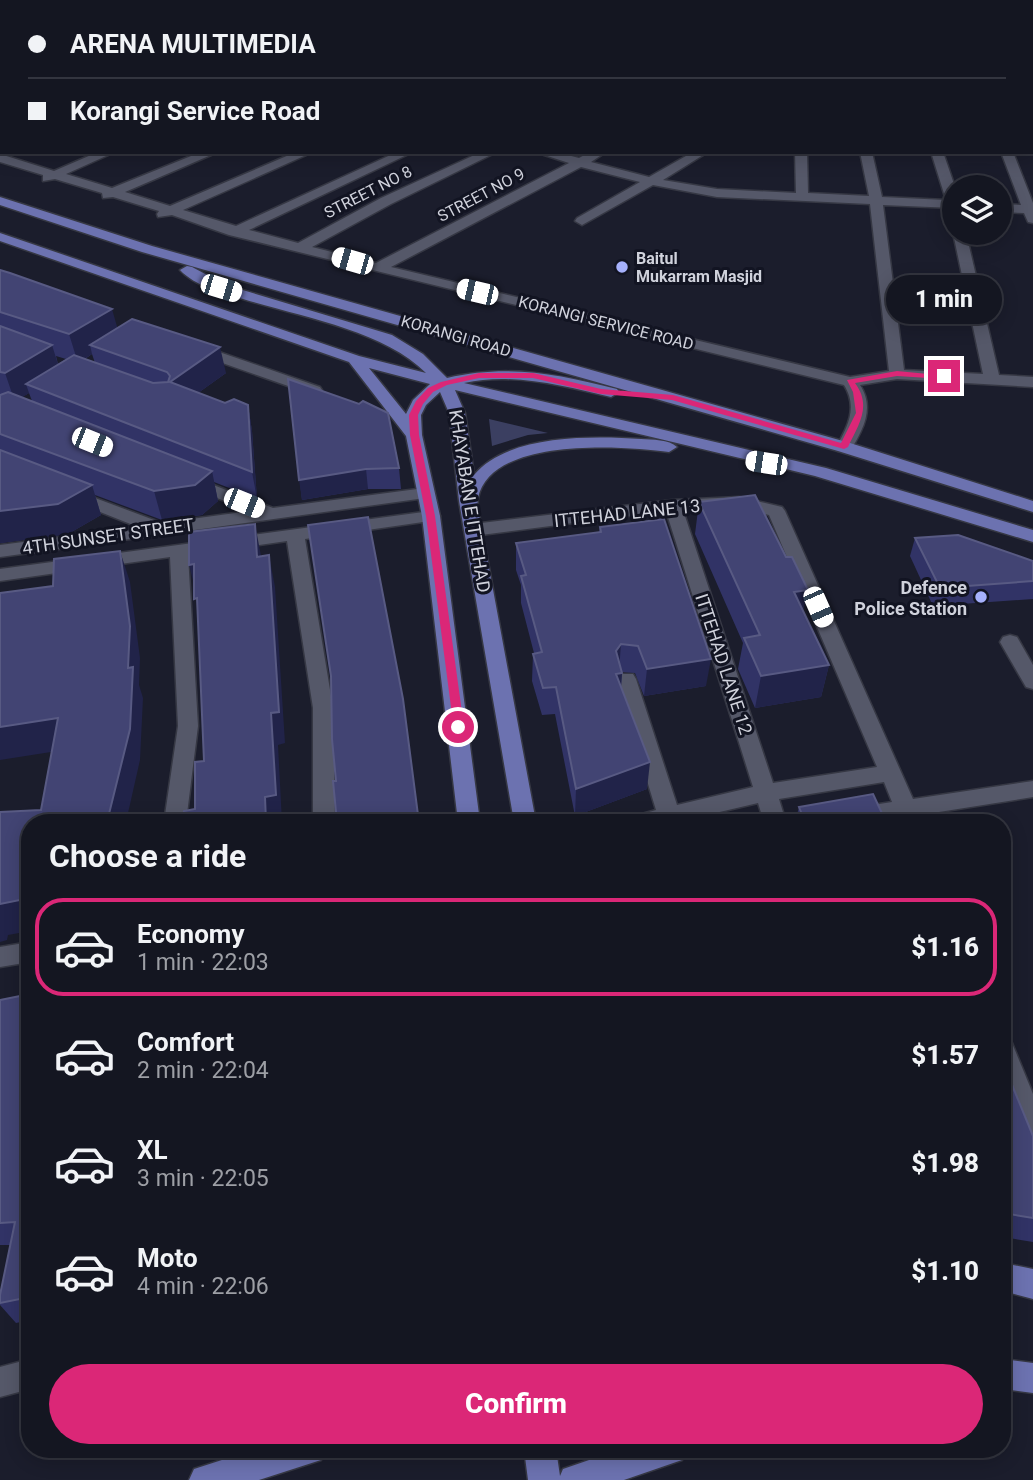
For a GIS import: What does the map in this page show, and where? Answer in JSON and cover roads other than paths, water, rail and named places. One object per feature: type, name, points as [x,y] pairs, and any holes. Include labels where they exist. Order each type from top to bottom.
[{"type":"main road","name":"KORANGI ROAD","points":[[0,201],[147,249],[673,397],[844,447],[1033,507]]},
{"type":"main road","points":[[0,237],[354,359],[444,383],[820,472],[1033,536]]},
{"type":"main road","name":"KHAYABAN E ITTEHAD","points":[[147,249],[221,288],[387,338],[418,357],[444,383],[457,413],[468,501],[524,814]]},
{"type":"main road","points":[[354,359],[368,381],[383,395],[414,435]]},
{"type":"main road","points":[[468,814],[431,516],[414,435],[413,415],[430,390],[444,383],[479,375],[533,375],[601,392],[673,397]]},
{"type":"main road","points":[[413,415],[421,408],[435,405],[448,407],[457,413]]},
{"type":"main road","points":[[468,501],[476,482],[492,466],[526,452],[570,444],[658,445],[820,472]]},
{"type":"main road","points":[[1011,1279],[1033,1284]]},
{"type":"main road","points":[[1011,1375],[1033,1378]]},
{"type":"main road","points":[[205,1480],[280,1458]]},
{"type":"main road","points":[[541,1458],[544,1480]]},
{"type":"main road","points":[[574,1480],[641,1458]]},
{"type":"street","points":[[47,178],[103,154]]},
{"type":"street","points":[[95,199],[207,154]]},
{"type":"street","points":[[0,168],[47,178],[95,199],[163,214],[302,154]]},
{"type":"street","name":"STREET NO 8","points":[[237,231],[403,154]]},
{"type":"street","name":"STREET NO 8","points":[[301,247],[386,201],[487,154]]},
{"type":"street","points":[[549,154],[650,181],[716,193],[942,203]]},
{"type":"street","name":"STREET NO 9","points":[[378,268],[596,154]]},
{"type":"street","points":[[582,220],[698,154]]},
{"type":"street","points":[[801,154],[802,196]]},
{"type":"street","points":[[866,154],[876,199],[897,374]]},
{"type":"street","points":[[938,154],[945,175]]},
{"type":"street","points":[[1008,154],[1032,213]]},
{"type":"street","name":"KORANGI SERVICE ROAD","points":[[0,157],[47,178],[111,194],[163,214],[850,382],[897,374],[1033,382]]},
{"type":"street","points":[[1012,210],[1032,213]]},
{"type":"street","points":[[963,245],[992,379]]},
{"type":"street","points":[[183,344],[323,393]]},
{"type":"street","points":[[844,447],[861,413],[858,392],[850,382]]},
{"type":"street","points":[[168,472],[269,513]]},
{"type":"street","points":[[49,486],[160,529]]},
{"type":"street","name":"4TH SUNSET STREET","points":[[0,551],[425,493]]},
{"type":"street","name":"ITTEHAD LANE 13","points":[[473,530],[673,505],[739,502],[776,511],[908,814]]},
{"type":"street","name":"ITTEHAD LANE 12","points":[[673,505],[772,814]]},
{"type":"street","name":"4TH SUNSET STREET","points":[[0,575],[431,516]]},
{"type":"street","points":[[137,532],[138,555]]},
{"type":"street","points":[[295,534],[323,708],[324,814]]},
{"type":"street","points":[[176,814],[188,726],[179,549]]},
{"type":"street","points":[[1010,642],[1033,682]]},
{"type":"street","points":[[625,679],[668,814]]},
{"type":"street","points":[[677,814],[765,793],[891,774]]},
{"type":"street","points":[[918,814],[1033,789]]},
{"type":"street","points":[[0,957],[21,953]]},
{"type":"street","points":[[1011,1072],[1033,1128]]},
{"type":"street","points":[[0,1382],[21,1376]]},
{"type":"place","name":"Baitul Mukarram Masjid","points":[[622,267]]},
{"type":"place","name":"Defence Police Station","points":[[981,597]]}]
